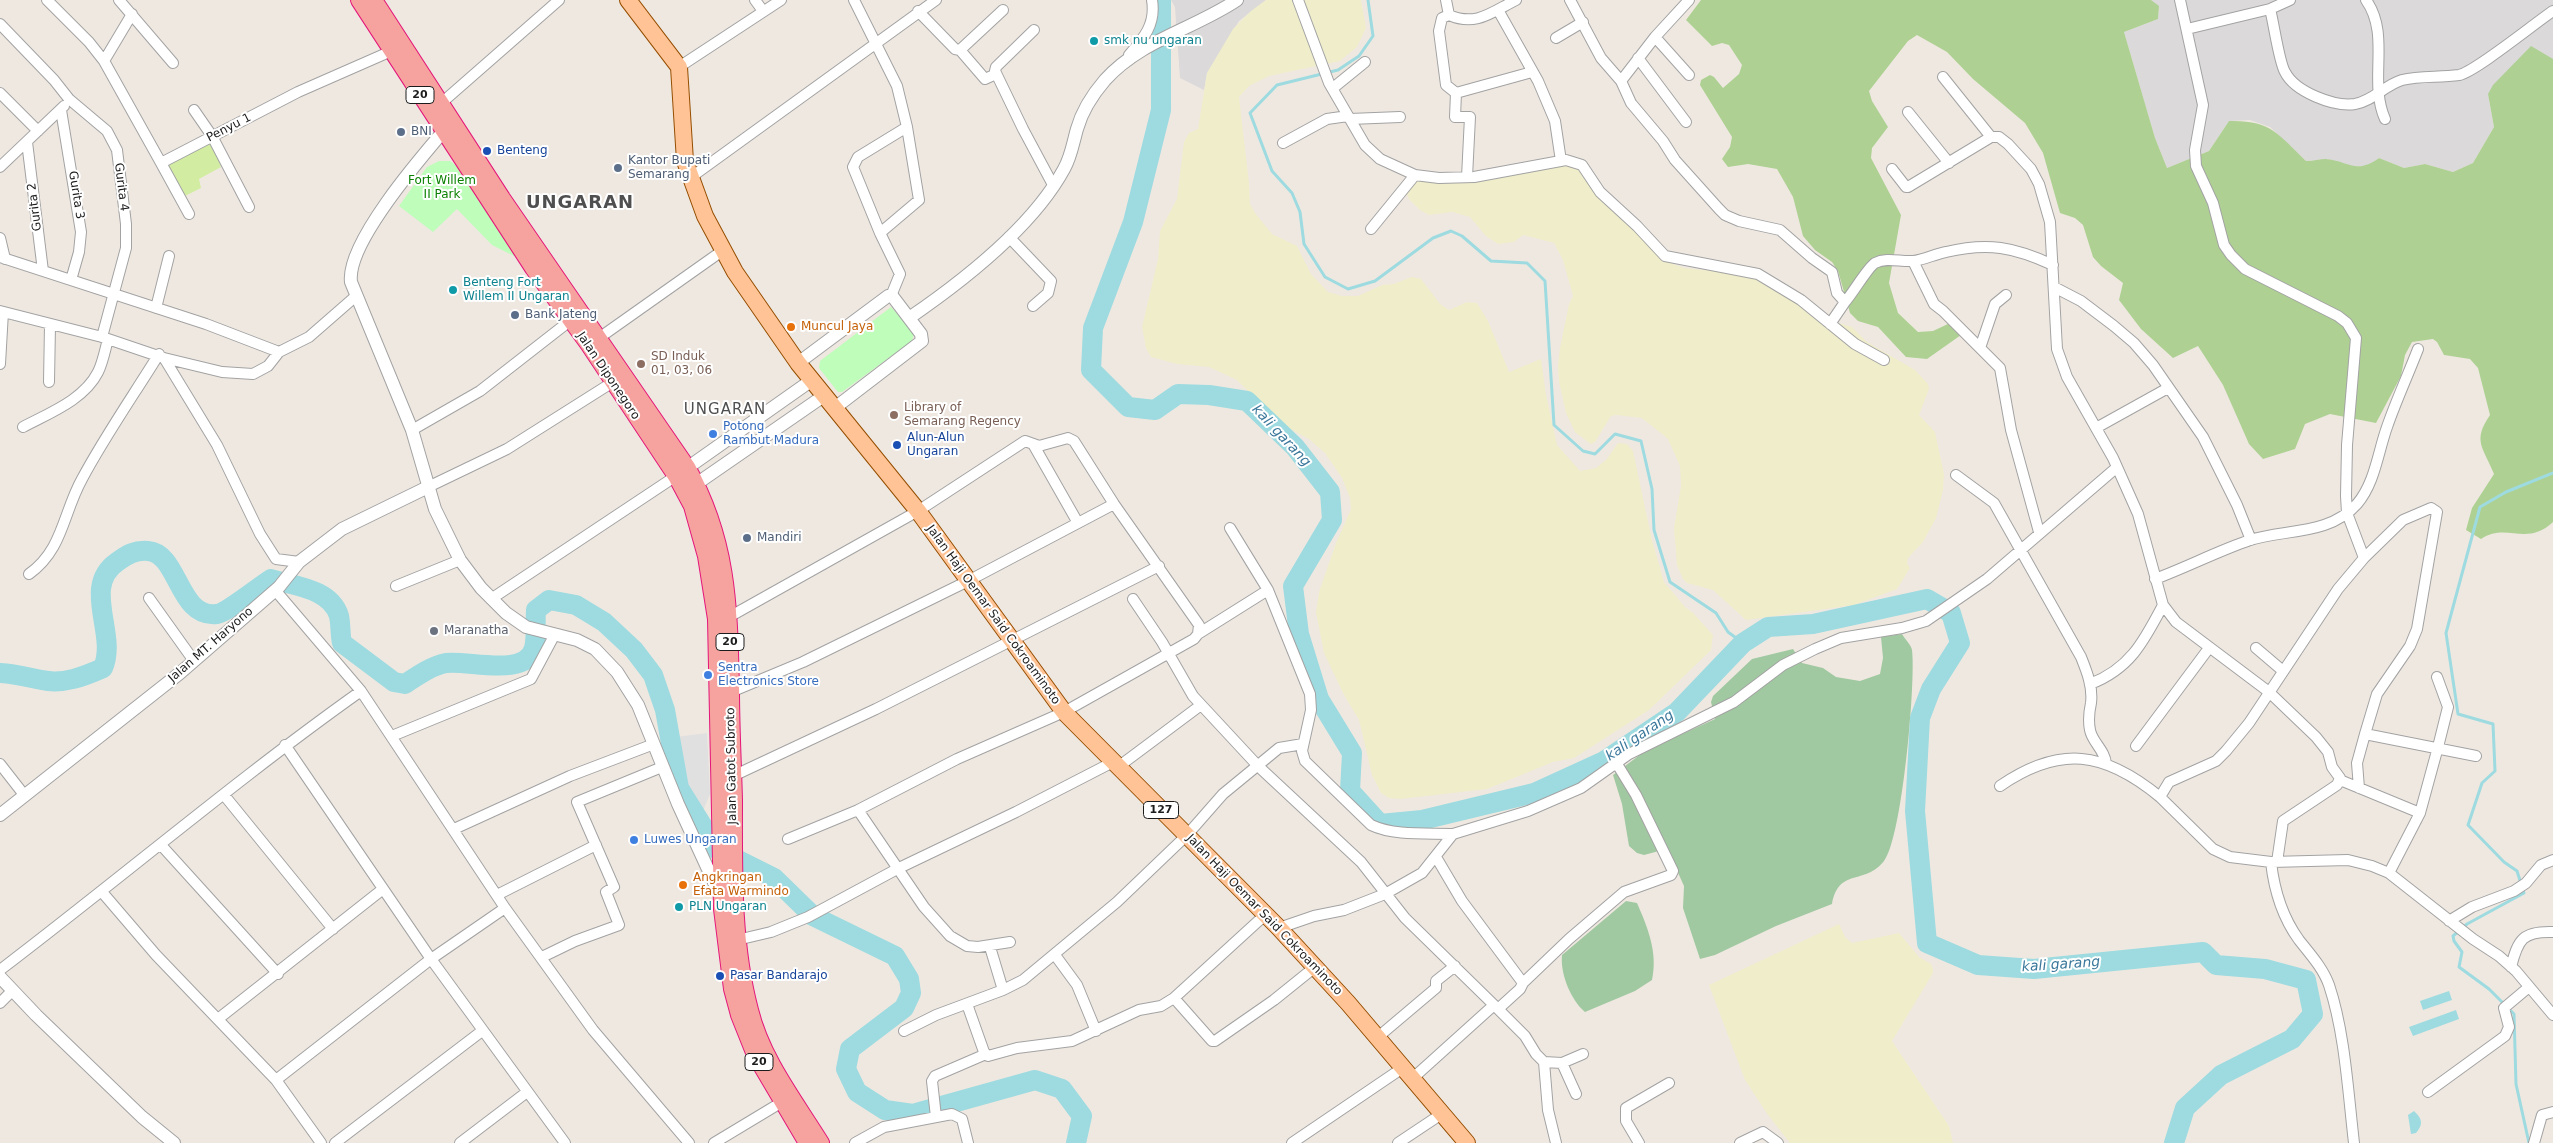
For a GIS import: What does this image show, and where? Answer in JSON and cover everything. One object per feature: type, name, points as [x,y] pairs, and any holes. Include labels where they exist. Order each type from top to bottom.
[{"type":"highway","name":"Jalan Diponegoro","points":[[360,0],[398,48],[448,126],[533,268],[613,382],[681,472]]},
{"type":"highway","name":"Jalan Diponegoro","points":[[374,0],[398,48]]},
{"type":"highway","name":"Jalan Diponegoro","points":[[448,126],[502,198],[599,338],[681,472]]},
{"type":"highway","name":"Jalan Gatot Subroto","points":[[681,472],[691,488],[722,553],[729,617],[733,776],[723,856],[722,898],[726,951],[739,1015],[755,1055],[806,1143]]},
{"type":"highway","name":"Jalan Gatot Subroto","points":[[691,488],[694,512],[706,556],[716,619],[737,940],[747,998],[758,1034],[772,1064],[821,1143]]},
{"type":"main road","points":[[628,0],[679,67]]},
{"type":"main road","name":"127","points":[[679,67],[683,143],[690,178],[722,251],[798,363],[830,401]]},
{"type":"main road","name":"Jalan Haji Oemar Said Cokroaminoto","points":[[830,401],[918,511],[1064,712],[1266,914],[1409,1072],[1468,1143]]},
{"type":"street","points":[[47,0],[89,42],[104,61],[189,214]]},
{"type":"street","points":[[119,0],[173,63]]},
{"type":"street","points":[[436,107],[559,0]]},
{"type":"street","points":[[755,0],[763,11]]},
{"type":"street","points":[[679,67],[781,0]]},
{"type":"street","points":[[854,0],[901,96],[919,200],[880,233]]},
{"type":"street","points":[[690,178],[876,44],[918,11],[936,0]]},
{"type":"street","points":[[909,318],[956,282],[1009,237],[1024,222],[1054,184],[1069,159],[1080,118],[1098,90],[1150,30],[1154,7],[1152,0]]},
{"type":"street","points":[[1115,71],[1149,45],[1222,11],[1237,0]]},
{"type":"street","points":[[1298,0],[1331,86],[1369,150],[1386,163],[1415,175],[1439,178],[1467,177],[1561,161],[1582,165],[1600,192],[1637,226],[1665,256],[1758,274],[1801,300],[1854,344],[1884,360]]},
{"type":"street","points":[[1446,0],[1449,15]]},
{"type":"street","points":[[1456,93],[1446,85],[1439,31],[1442,18],[1449,15],[1459,20],[1476,20],[1516,0]]},
{"type":"street","points":[[1570,0],[1608,68],[1620,81],[1631,103],[1664,140],[1675,160],[1725,215],[1762,227],[1773,227],[1787,234],[1812,258],[1832,272],[1837,294],[1845,302]]},
{"type":"street","points":[[1620,81],[1655,37],[1689,0]]},
{"type":"street","points":[[2180,0],[2203,105],[2195,150],[2196,166],[2213,203],[2224,245],[2245,269],[2338,316],[2352,328],[2356,338],[2346,472],[2347,514],[2364,558]]},
{"type":"street","points":[[2187,29],[2270,9],[2290,0]]},
{"type":"street","points":[[2366,0],[2376,20],[2378,32],[2378,96],[2385,119]]},
{"type":"street","points":[[2270,9],[2283,69],[2286,74],[2304,90],[2319,99],[2354,104],[2378,96],[2399,81],[2420,76],[2460,74],[2479,64],[2553,11]]},
{"type":"street","points":[[960,50],[1003,10]]},
{"type":"street","points":[[1498,10],[1532,72],[1555,121],[1561,161]]},
{"type":"street","points":[[918,11],[955,49],[960,50],[984,79],[996,74]]},
{"type":"street","points":[[104,61],[132,14]]},
{"type":"street","points":[[1556,38],[1582,22]]},
{"type":"street","name":"Gurita 4","points":[[0,24],[54,80],[69,99],[107,130],[117,150],[126,224],[126,248],[98,371],[92,381],[79,394],[59,408],[23,426]]},
{"type":"street","points":[[1034,30],[996,67],[996,74],[1023,129],[1054,184]]},
{"type":"street","points":[[1655,37],[1689,75]]},
{"type":"street","name":"Penyu 1","points":[[161,163],[298,92],[398,48]]},
{"type":"street","points":[[1638,58],[1686,122]]},
{"type":"street","points":[[1331,86],[1365,62]]},
{"type":"street","points":[[1456,93],[1532,72]]},
{"type":"street","points":[[1943,77],[1991,138]]},
{"type":"street","points":[[0,93],[38,131]]},
{"type":"street","points":[[1456,93],[1455,117],[1470,118],[1467,177]]},
{"type":"street","points":[[1,165],[61,110],[69,99]]},
{"type":"street","name":"Gurita 3","points":[[61,110],[81,232],[71,280]]},
{"type":"street","points":[[194,110],[212,136],[249,207]]},
{"type":"street","points":[[1908,112],[1949,163]]},
{"type":"street","points":[[1283,143],[1327,119],[1400,117]]},
{"type":"street","points":[[448,126],[404,177],[361,246],[354,260],[350,275],[356,296],[412,430],[428,487],[446,535],[460,560],[491,599],[526,626],[577,640],[595,649],[606,659],[638,705],[662,767],[722,898]]},
{"type":"street","points":[[798,363],[891,296],[900,274],[880,233],[853,167],[858,157],[907,127]]},
{"type":"street","points":[[1892,169],[1907,188],[1991,138],[1999,137],[2031,169],[2039,184],[2050,222],[2057,349],[2067,377],[2113,458],[2138,514],[2163,605],[2176,622],[2269,692],[2321,743],[2328,752],[2332,767],[2340,780],[2420,813]]},
{"type":"street","name":"Gurita 2","points":[[27,142],[43,271]]},
{"type":"street","points":[[1371,229],[1415,175]]},
{"type":"street","points":[[1009,237],[1050,281],[1048,293],[1033,306]]},
{"type":"street","points":[[0,238],[1,257],[156,308],[279,352]]},
{"type":"street","points":[[1830,324],[1862,282],[1870,266],[1883,260],[1914,261],[1961,248],[1983,246],[2013,249],[2053,265]]},
{"type":"street","points":[[599,338],[722,251]]},
{"type":"street","points":[[156,308],[169,256]]},
{"type":"street","points":[[1914,261],[1934,304],[2000,368],[2011,430],[2039,532]]},
{"type":"street","points":[[2054,287],[2081,301],[2134,343],[2153,365],[2203,437],[2237,505],[2251,540]]},
{"type":"street","points":[[1980,348],[1995,304],[2006,295]]},
{"type":"street","points":[[0,364],[2,312],[105,338],[161,356],[222,372],[253,374],[268,366],[279,352],[309,336],[356,296]]},
{"type":"street","points":[[691,488],[757,443],[830,401],[920,344],[921,334],[891,296]]},
{"type":"street","points":[[412,430],[480,391],[571,320]]},
{"type":"street","points":[[49,382],[50,325]]},
{"type":"street","points":[[2155,579],[2251,540],[2323,525],[2347,514],[2363,495],[2369,483],[2388,424],[2418,349]]},
{"type":"street","points":[[161,356],[217,445],[265,542],[276,558],[299,562]]},
{"type":"street","points":[[29,574],[47,559],[55,548],[80,481],[161,356]]},
{"type":"street","points":[[491,599],[681,472],[812,380]]},
{"type":"street","points":[[428,487],[507,448],[613,382]]},
{"type":"street","points":[[2096,428],[2168,388]]},
{"type":"street","points":[[746,427],[757,443]]},
{"type":"street","points":[[729,617],[918,511],[1025,441],[1039,446],[1068,438],[1074,441],[1114,504],[1199,625],[1198,634]]},
{"type":"street","points":[[1033,444],[1078,523]]},
{"type":"street","points":[[1230,528],[1268,590],[1310,694],[1311,710],[1303,744],[1305,760],[1371,825],[1401,831],[1453,834],[1554,801],[1581,788],[1629,754],[1734,702],[1783,666],[1815,649],[1841,638],[1902,628],[1926,621],[1987,579],[2020,548],[2116,468]]},
{"type":"street","points":[[1956,475],[1994,503],[2081,658],[2090,684],[2091,702],[2088,713],[2090,732],[2105,755],[2106,764]]},
{"type":"street","name":"Jalan MT. Haryono","points":[[0,815],[194,661],[290,576],[299,562],[355,521],[428,487]]},
{"type":"street","points":[[731,692],[803,662],[968,581],[1114,504]]},
{"type":"street","points":[[2160,797],[2169,782],[2216,761],[2249,723],[2338,589],[2364,558],[2403,520],[2431,508],[2437,512],[2417,629],[2410,646],[2377,694],[2358,763],[2359,788]]},
{"type":"street","points":[[396,586],[460,560]]},
{"type":"street","points":[[733,776],[876,709],[1159,566]]},
{"type":"street","points":[[277,588],[362,691],[505,908],[593,1030],[689,1143]]},
{"type":"street","points":[[788,839],[858,810],[957,759],[1064,712],[1169,655],[1198,634],[1268,590]]},
{"type":"street","points":[[149,598],[194,661]]},
{"type":"street","points":[[1133,599],[1169,655],[1187,689],[1201,705],[1258,766],[1361,862],[1405,918],[1526,1036],[1536,1054],[1544,1062],[1548,1110],[1556,1143]]},
{"type":"street","points":[[2090,684],[2109,677],[2122,666],[2142,643],[2163,605]]},
{"type":"street","points":[[392,736],[531,679],[551,633]]},
{"type":"street","points":[[2136,746],[2209,648]]},
{"type":"street","points":[[2256,648],[2283,671]]},
{"type":"street","points":[[2389,873],[2420,813],[2438,748],[2448,707],[2437,677]]},
{"type":"street","points":[[0,970],[162,845],[285,745],[362,691]]},
{"type":"street","points":[[737,940],[771,932],[808,917],[899,868],[1115,765],[1201,705]]},
{"type":"street","points":[[2365,734],[2476,756]]},
{"type":"street","points":[[454,829],[570,776],[654,744]]},
{"type":"street","points":[[904,1031],[1003,990],[1022,980],[1055,956],[1117,902],[1187,835],[1223,794],[1280,748],[1303,744]]},
{"type":"street","points":[[285,745],[431,959],[565,1143]]},
{"type":"street","points":[[2000,786],[2030,768],[2066,757],[2106,764],[2130,775],[2160,797],[2189,827],[2221,854],[2230,858],[2274,862],[2348,860],[2372,866],[2389,873],[2511,967],[2553,1015]]},
{"type":"street","points":[[0,764],[25,796]]},
{"type":"street","points":[[1292,1143],[1409,1072],[1520,989],[1523,983],[1569,938],[1624,892],[1671,875],[1673,871],[1636,795],[1617,764]]},
{"type":"street","points":[[542,957],[575,941],[619,925],[606,892],[614,887],[577,802],[662,767]]},
{"type":"street","points":[[2340,780],[2338,785],[2283,821],[2274,862],[2274,881],[2282,908],[2298,938],[2328,983],[2337,1016],[2354,1143]]},
{"type":"street","points":[[224,795],[333,929]]},
{"type":"street","points":[[858,810],[924,907],[950,936],[967,946],[990,946],[1010,942]]},
{"type":"street","points":[[1279,928],[1314,916],[1344,910],[1385,894],[1422,872],[1453,834]]},
{"type":"street","points":[[162,845],[278,974]]},
{"type":"street","points":[[497,895],[596,845]]},
{"type":"street","points":[[1436,857],[1462,901],[1523,983]]},
{"type":"street","points":[[2452,923],[2472,908],[2514,891],[2526,883],[2541,865],[2553,860]]},
{"type":"street","points":[[218,1019],[278,974],[383,889]]},
{"type":"street","points":[[102,892],[156,955],[276,1080],[321,1143]]},
{"type":"street","points":[[276,1080],[431,959],[505,908]]},
{"type":"street","points":[[936,1117],[932,1081],[934,1076],[986,1054],[991,1056],[1018,1048],[1060,1044],[1096,1031],[1139,1010],[1161,1006],[1174,998],[1266,914]]},
{"type":"street","points":[[2511,967],[2516,948],[2521,940],[2533,933],[2553,932]]},
{"type":"street","points":[[990,946],[1003,990]]},
{"type":"street","points":[[1055,956],[1077,986],[1096,1031]]},
{"type":"street","points":[[1378,1037],[1436,988],[1436,981],[1454,966]]},
{"type":"street","points":[[1174,998],[1212,1041],[1215,1041],[1274,1000],[1315,967]]},
{"type":"street","points":[[0,977],[12,991],[142,1117],[174,1143]]},
{"type":"street","points":[[2428,1092],[2505,1036],[2509,1027],[2507,1006],[2529,987]]},
{"type":"street","points":[[0,1003],[12,991]]},
{"type":"street","points":[[967,1004],[986,1054]]},
{"type":"street","points":[[335,1143],[482,1031]]},
{"type":"street","points":[[1544,1062],[1562,1063],[1583,1054]]},
{"type":"street","points":[[1562,1063],[1576,1094]]},
{"type":"street","points":[[1640,1143],[1626,1120],[1626,1108],[1669,1083]]},
{"type":"street","points":[[460,1143],[527,1092]]},
{"type":"street","points":[[714,1143],[782,1102]]},
{"type":"street","points":[[2534,1143],[2542,1115],[2553,1112]]},
{"type":"street","points":[[1398,1143],[1442,1113]]},
{"type":"street","points":[[855,1143],[884,1127],[952,1114],[960,1117],[968,1143]]},
{"type":"street","points":[[1740,1143],[1763,1132],[1778,1143]]},
{"type":"shaded area","points":[[1171,0],[1266,0],[1239,21],[1207,73],[1204,90],[1180,78],[1175,7]]},
{"type":"shaded area","points":[[1266,0],[1361,0],[1366,28],[1357,47],[1340,61],[1269,76],[1249,86],[1239,97],[1250,204],[1255,213],[1272,234],[1297,246],[1311,274],[1328,292],[1342,296],[1358,296],[1382,285],[1393,284],[1412,277],[1421,279],[1440,304],[1449,310],[1467,302],[1477,303],[1488,321],[1509,372],[1541,359],[1546,395],[1557,445],[1580,471],[1596,468],[1606,460],[1618,443],[1627,444],[1633,451],[1652,540],[1664,582],[1685,607],[1713,635],[1711,650],[1649,710],[1574,758],[1553,762],[1487,789],[1400,799],[1389,798],[1381,793],[1372,775],[1359,720],[1343,693],[1324,653],[1316,612],[1319,592],[1336,543],[1351,509],[1350,498],[1342,478],[1325,453],[1309,439],[1281,424],[1237,380],[1209,367],[1177,364],[1151,357],[1146,348],[1142,327],[1158,259],[1160,231],[1177,199],[1184,142],[1189,133],[1198,129],[1207,73],[1233,29],[1251,11]]},
{"type":"shaded area","points":[[2151,0],[2553,0],[2553,59],[2488,94],[2494,127],[2473,163],[2453,172],[2425,164],[2404,168],[2379,158],[2368,166],[2346,166],[2327,159],[2306,161],[2270,127],[2250,120],[2229,121],[2209,151],[2167,168],[2155,138],[2124,32],[2158,19],[2159,7]]},
{"type":"shaded area","points":[[1563,164],[1577,167],[1597,196],[1626,220],[1665,261],[1684,268],[1751,275],[1832,321],[1852,327],[1867,342],[1915,370],[1928,384],[1929,389],[1919,415],[1935,432],[1944,474],[1943,490],[1936,518],[1923,542],[1908,558],[1907,563],[1910,568],[1897,589],[1854,605],[1746,620],[1713,590],[1687,583],[1683,579],[1677,565],[1674,528],[1681,486],[1680,466],[1668,439],[1642,418],[1616,415],[1611,416],[1595,442],[1591,444],[1575,432],[1566,413],[1559,382],[1558,366],[1569,304],[1573,296],[1563,260],[1554,243],[1523,235],[1514,242],[1498,244],[1486,236],[1470,217],[1452,212],[1429,215],[1420,210],[1409,199],[1405,190],[1414,178],[1440,184],[1469,182]]},
{"type":"shaded area","points":[[707,733],[710,794],[703,811],[686,782],[674,785],[671,773],[683,770],[676,737]]},
{"type":"shaded area","points":[[1839,924],[1845,937],[1852,943],[1899,933],[1919,957],[1931,964],[1933,973],[1892,1041],[1949,1126],[1953,1143],[1790,1143],[1768,1115],[1745,1080],[1709,985]]},
{"type":"green space","points":[[1701,0],[2151,0],[2159,6],[2158,19],[2124,32],[2155,138],[2167,168],[2209,151],[2229,121],[2243,121],[2255,123],[2273,130],[2306,161],[2326,159],[2352,166],[2364,166],[2379,158],[2404,168],[2425,164],[2453,172],[2473,163],[2494,127],[2488,94],[2493,85],[2531,46],[2553,59],[2553,522],[2534,533],[2490,534],[2481,539],[2466,530],[2472,508],[2494,474],[2483,450],[2480,438],[2481,431],[2490,415],[2478,368],[2470,359],[2444,355],[2437,342],[2433,339],[2412,342],[2405,355],[2401,376],[2376,423],[2330,414],[2305,424],[2295,449],[2263,459],[2249,444],[2223,385],[2198,346],[2173,358],[2141,329],[2119,300],[2123,283],[2101,266],[2093,257],[2083,225],[2075,218],[2060,213],[2043,153],[2025,123],[1973,79],[1947,52],[1917,35],[1908,41],[1869,91],[1872,101],[1888,127],[1872,148],[1871,158],[1901,215],[1889,283],[1898,313],[1918,332],[1933,331],[1950,323],[1961,335],[1927,359],[1906,357],[1878,327],[1858,321],[1850,313],[1838,271],[1832,262],[1815,250],[1803,236],[1793,197],[1777,169],[1748,164],[1728,167],[1722,159],[1730,147],[1732,137],[1700,85],[1701,80],[1710,75],[1723,88],[1739,74],[1742,65],[1729,45],[1722,43],[1712,46],[1686,20]]},
{"type":"green space","points":[[212,140],[221,167],[199,179],[201,188],[183,197],[165,163]]},
{"type":"green space","name":"Fort Willem II Park","points":[[439,161],[450,161],[458,167],[522,260],[492,245],[457,209],[433,232],[399,206],[427,167]]},
{"type":"green space","points":[[891,307],[914,333],[912,341],[842,392],[838,392],[819,368],[820,361]]},
{"type":"green space","points":[[1902,634],[1912,650],[1910,725],[1897,823],[1891,847],[1884,861],[1876,869],[1840,885],[1835,893],[1832,904],[1776,926],[1715,955],[1700,959],[1683,908],[1684,886],[1670,855],[1659,851],[1644,855],[1637,853],[1629,846],[1622,804],[1613,775],[1645,751],[1715,719],[1711,702],[1713,696],[1752,659],[1793,649],[1802,663],[1823,668],[1836,677],[1860,681],[1880,674],[1883,658],[1881,637]]},
{"type":"green space","points":[[1626,901],[1637,903],[1648,931],[1654,960],[1652,980],[1635,991],[1585,1012],[1571,994],[1563,970],[1562,955]]},
{"type":"water","points":[[2449,991],[2452,1000],[2423,1010],[2420,1001]]},
{"type":"water","points":[[2456,1010],[2459,1019],[2413,1036],[2409,1027]]},
{"type":"water","points":[[2414,1111],[2420,1119],[2421,1125],[2416,1133],[2411,1134],[2408,1115]]},
{"type":"waterway","name":"kali garang","points":[[1161,0],[1161,110],[1133,222],[1093,328],[1091,370],[1128,407],[1155,410],[1178,394],[1209,395],[1247,401],[1295,447],[1330,492],[1332,520],[1293,586],[1299,634],[1319,699],[1352,753],[1350,791],[1380,824],[1422,820],[1534,793],[1604,761],[1677,712],[1743,643],[1768,627],[1813,624],[1927,599],[1951,613],[1960,643],[1931,689],[1920,718],[1915,811],[1927,943],[1978,965],[2034,969],[2203,952],[2216,965],[2265,969],[2306,980],[2313,1014],[2292,1039],[2221,1075],[2185,1108],[2174,1143]]},
{"type":"waterway","points":[[1368,0],[1373,36],[1359,56],[1338,70],[1277,85],[1250,113],[1272,171],[1292,193],[1300,212],[1304,244],[1325,277],[1348,289],[1375,281],[1433,238],[1451,231],[1462,236],[1491,261],[1527,263],[1545,281],[1554,425],[1583,451],[1595,454],[1615,434],[1641,441],[1652,489],[1654,530],[1670,582],[1716,613],[1728,632],[1743,643]]},
{"type":"waterway","points":[[2529,1143],[2516,1084],[2514,1014],[2489,989],[2459,967],[2462,952],[2454,941],[2453,936],[2467,924],[2524,893],[2517,871],[2504,862],[2468,825],[2482,783],[2495,771],[2493,724],[2458,714],[2446,633],[2480,507],[2506,492],[2553,473]]},
{"type":"waterway","points":[[0,673],[50,681],[66,681],[103,668],[106,655],[106,641],[101,598],[102,584],[107,572],[117,562],[139,551],[158,554],[166,562],[186,597],[194,607],[204,613],[217,614],[221,612],[271,579],[320,594],[335,607],[339,616],[342,643],[394,682],[405,684],[440,664],[456,663],[496,666],[520,663],[529,657],[534,648],[536,610],[549,600],[576,605],[604,622],[634,650],[653,675],[665,710],[679,788],[702,825],[712,847],[774,878],[813,916],[895,956],[909,979],[911,993],[904,1008],[850,1049],[846,1069],[857,1092],[885,1110],[913,1114],[1035,1080],[1062,1089],[1082,1116],[1076,1143]]},
{"type":"place","name":"smk nu ungaran","points":[[1094,41]]},
{"type":"place","name":"BNI","points":[[401,132]]},
{"type":"place","name":"Benteng","points":[[487,151]]},
{"type":"place","name":"Kantor Bupati Semarang","points":[[618,168]]},
{"type":"place","name":"Benteng Fort Willem II Ungaran","points":[[453,290]]},
{"type":"place","name":"Bank Jateng","points":[[515,315]]},
{"type":"place","name":"Muncul Jaya","points":[[791,327]]},
{"type":"place","name":"SD Induk 01, 03, 06","points":[[641,364]]},
{"type":"place","name":"Library of Semarang Regency","points":[[894,415]]},
{"type":"place","name":"Potong Rambut Madura","points":[[713,434]]},
{"type":"place","name":"Alun-Alun Ungaran","points":[[897,445]]},
{"type":"place","name":"Mandiri","points":[[747,538]]},
{"type":"place","name":"Maranatha","points":[[434,631]]},
{"type":"place","name":"Sentra Electronics Store","points":[[708,675]]},
{"type":"place","name":"Luwes Ungaran","points":[[634,840]]},
{"type":"place","name":"Angkringan Efata Warmindo","points":[[683,885]]},
{"type":"place","name":"PLN Ungaran","points":[[679,907]]},
{"type":"place","name":"Pasar Bandarajo","points":[[720,976]]},
{"type":"district","name":"UNGARAN","points":[[580,203]]},
{"type":"district","name":"UNGARAN","points":[[725,410]]}]
